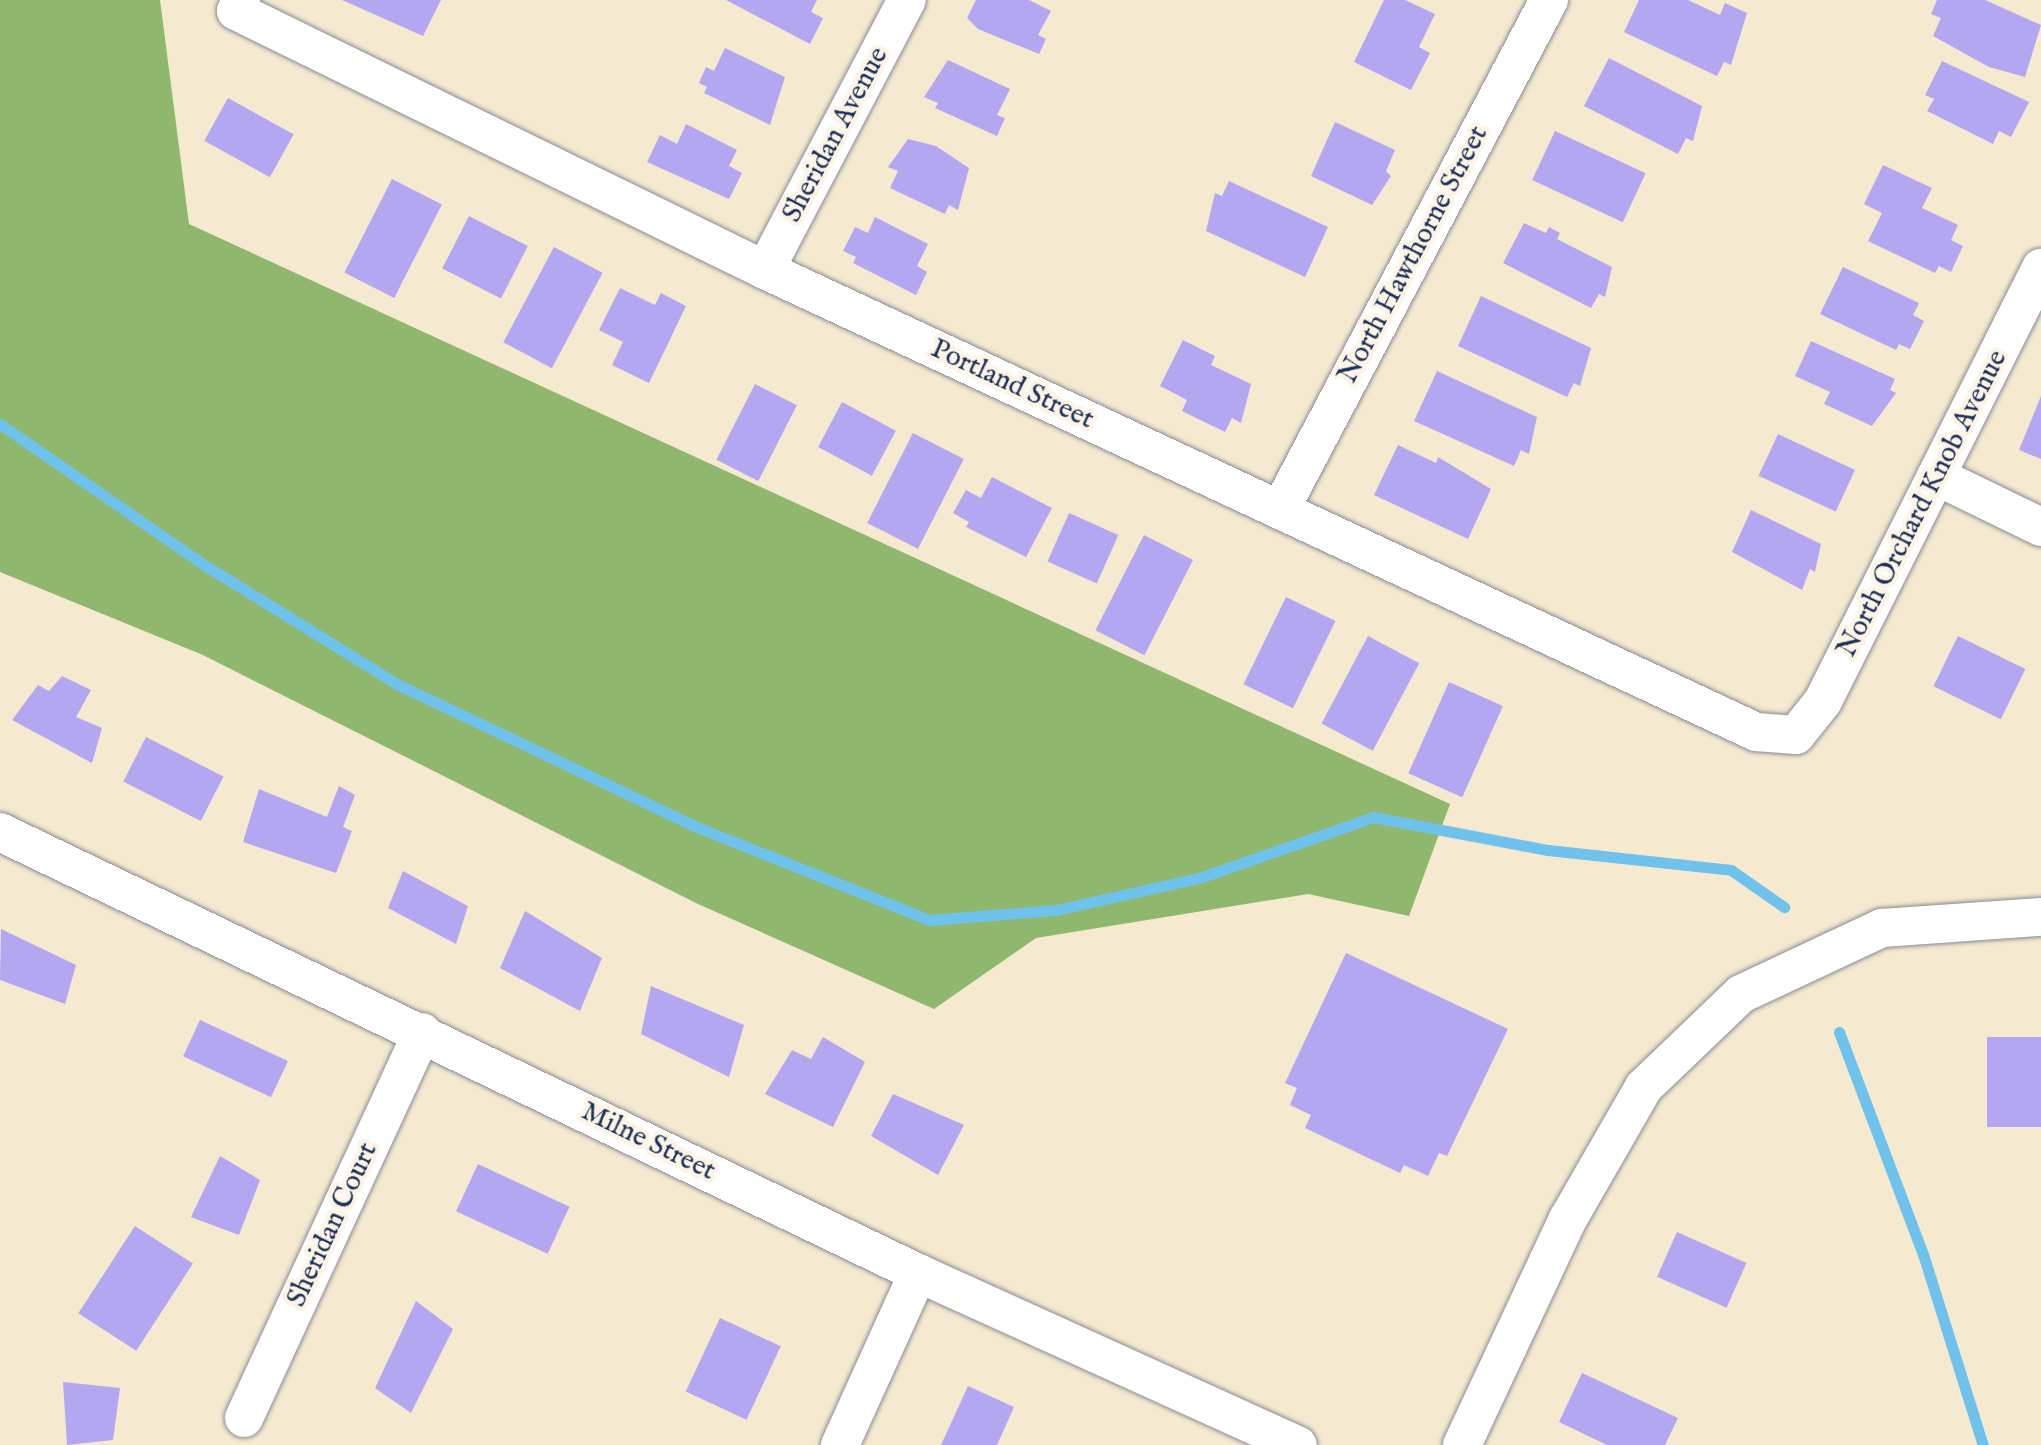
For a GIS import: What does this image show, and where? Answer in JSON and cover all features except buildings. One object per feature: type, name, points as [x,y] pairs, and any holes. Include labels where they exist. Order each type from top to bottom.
[{"type":"street","name":"Sheridan Avenue","points":[[764,270],[907,0]]},
{"type":"street","name":"North Hawthorne Street","points":[[1280,510],[1548,0]]},
{"type":"street","name":"Portland Street","points":[[239,6],[764,270],[1756,732],[1796,734]]},
{"type":"street","name":"North Orchard Knob Avenue","points":[[1796,734],[1823,701],[2041,268]]},
{"type":"street","points":[[1936,476],[2041,527]]},
{"type":"street","name":"Milne Street","points":[[0,832],[918,1273],[1298,1445]]},
{"type":"street","points":[[1462,1445],[1568,1219],[1644,1087],[1741,994],[1882,928],[2041,917]]},
{"type":"street","name":"Sheridan Court","points":[[244,1418],[422,1032]]},
{"type":"street","points":[[840,1445],[918,1273]]},
{"type":"green space","points":[[0,0],[160,0],[189,224],[1450,804],[1409,916],[1308,894],[1036,938],[934,1009],[698,904],[203,655],[0,572]]},
{"type":"waterway","points":[[0,424],[206,566],[397,684],[697,827],[929,920],[1056,910],[1202,877],[1373,817],[1548,850],[1731,870],[1784,907]]},
{"type":"waterway","points":[[1839,1032],[1923,1254],[1983,1445]]}]
